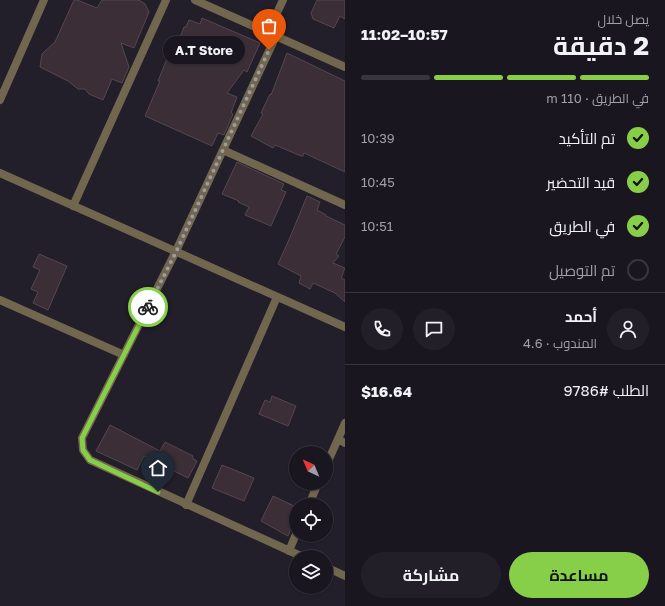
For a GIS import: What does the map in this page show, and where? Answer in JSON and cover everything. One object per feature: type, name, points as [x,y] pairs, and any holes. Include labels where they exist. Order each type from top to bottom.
[{"type":"street","points":[[0,100],[44,0]]},
{"type":"street","points":[[73,206],[166,0]]},
{"type":"street","points":[[195,0],[345,67]]},
{"type":"street","points":[[283,0],[272,34],[223,150],[176,252],[82,438],[83,450],[90,460],[289,551]]},
{"type":"street","points":[[223,150],[345,205]]},
{"type":"street","points":[[0,173],[345,327]]},
{"type":"street","points":[[186,505],[277,297]]},
{"type":"street","points":[[0,300],[124,355]]},
{"type":"street","points":[[333,454],[341,441],[345,423]]},
{"type":"street","points":[[333,570],[345,576]]},
{"type":"building","points":[[74,0],[97,8],[102,0],[139,0],[145,4],[149,12],[134,48],[121,43],[129,67],[122,83],[112,79],[103,100],[89,94],[85,89],[78,89],[68,81],[40,67],[42,54],[55,42]]},
{"type":"building","points":[[317,0],[345,0],[345,19],[340,16],[334,28],[313,19],[311,13]]},
{"type":"building","points":[[202,18],[260,43],[247,72],[244,70],[227,93],[237,97],[231,113],[233,114],[224,135],[218,133],[212,146],[145,116],[160,81],[158,81],[171,49],[176,48],[184,27],[186,27],[189,20],[200,24]]},
{"type":"building","points":[[287,53],[345,81],[345,172],[304,153],[303,156],[301,156],[275,145],[273,148],[251,136],[263,114],[261,113],[270,94],[271,95]]},
{"type":"building","points":[[237,162],[284,184],[281,190],[286,192],[271,226],[245,215],[249,207],[222,194]]},
{"type":"building","points":[[307,196],[320,202],[317,210],[345,225],[345,237],[336,254],[339,256],[333,263],[345,268],[341,278],[345,280],[345,302],[335,293],[313,283],[310,289],[299,283],[301,276],[278,264]]},
{"type":"building","points":[[39,254],[67,266],[48,310],[33,303],[38,292],[31,289],[40,270],[33,267]]},
{"type":"building","points":[[272,396],[296,406],[288,426],[259,414],[265,400],[270,402]]},
{"type":"building","points":[[110,425],[160,451],[165,442],[193,456],[192,458],[197,461],[188,478],[144,456],[137,470],[96,451]]},
{"type":"building","points":[[222,465],[254,478],[244,501],[212,488]]},
{"type":"building","points":[[273,496],[289,504],[288,536],[261,521]]},
{"type":"way so far","points":[[148,307],[176,252],[269,50]]},
{"type":"place","name":"A.T Store","points":[[269,50]]},
{"type":"route","points":[[148,307],[82,438],[83,450],[90,460],[158,492]]}]
